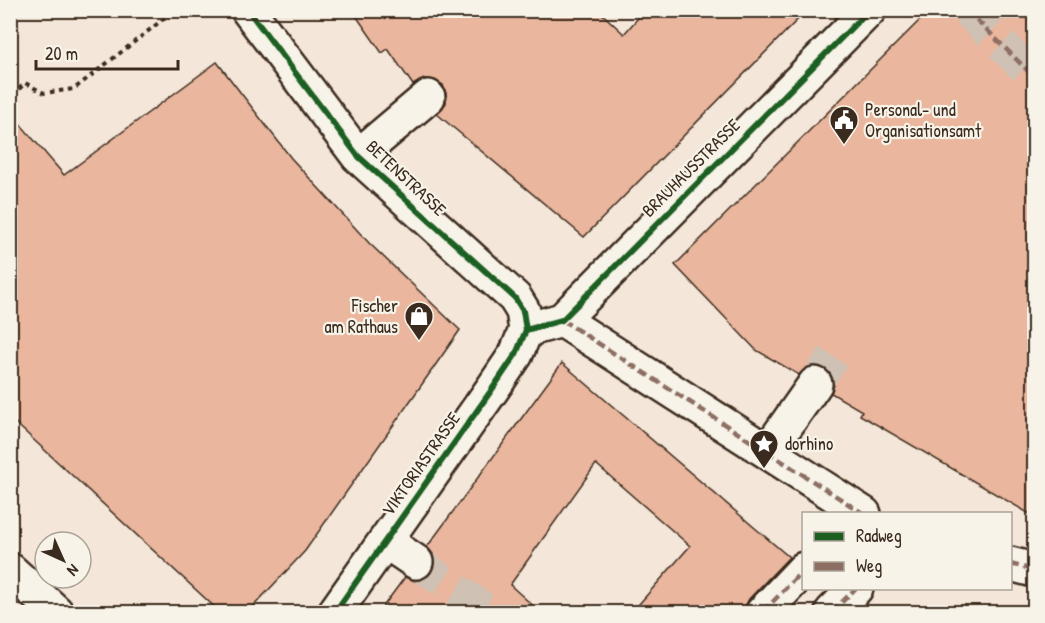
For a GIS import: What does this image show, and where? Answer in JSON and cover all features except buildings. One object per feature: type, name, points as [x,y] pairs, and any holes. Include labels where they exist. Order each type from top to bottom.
[{"type":"street","name":"BETENSTRASSE","points":[[248,10],[358,156],[515,298],[523,311],[526,330]]},
{"type":"street","name":"BRAUHAUSSTRASSE","points":[[526,330],[562,320],[868,10]]},
{"type":"street","points":[[358,156],[428,97]]},
{"type":"street","points":[[562,320],[768,451],[856,512]]},
{"type":"street","name":"VIKTORIASTRASSE","points":[[335,612],[516,354],[526,330]]},
{"type":"street","points":[[768,451],[815,384]]},
{"type":"street","points":[[386,541],[416,562]]},
{"type":"street","points":[[1012,564],[1035,570]]},
{"type":"street","points":[[10,570],[56,612]]},
{"type":"street","points":[[763,612],[802,570]]},
{"type":"street","points":[[832,612],[854,590]]},
{"type":"path","points":[[19,89],[25,83],[44,93],[74,89],[175,10]]},
{"type":"tunnel","points":[[967,10],[1034,77]]},
{"type":"tunnel","points":[[815,384],[835,354]]},
{"type":"tunnel","points":[[416,562],[484,609]]},
{"type":"marked path","points":[[967,10],[1034,77]]},
{"type":"marked path","points":[[562,320],[861,512]]},
{"type":"marked path","points":[[1012,564],[1034,570]]},
{"type":"marked path","points":[[763,612],[802,571]]},
{"type":"marked path","points":[[832,612],[854,590]]},
{"type":"cycle path","points":[[248,10],[358,156],[515,298],[523,311],[526,330]]},
{"type":"cycle path","points":[[526,330],[562,320],[869,10]]},
{"type":"cycle path","points":[[335,612],[493,388],[516,354],[526,330]]},
{"type":"place","name":"Personal- und Organisationsamt","points":[[844,146]]},
{"type":"place","name":"Fischer am Rathaus","points":[[419,342]]},
{"type":"place","name":"dorhino","points":[[764,470]]}]
